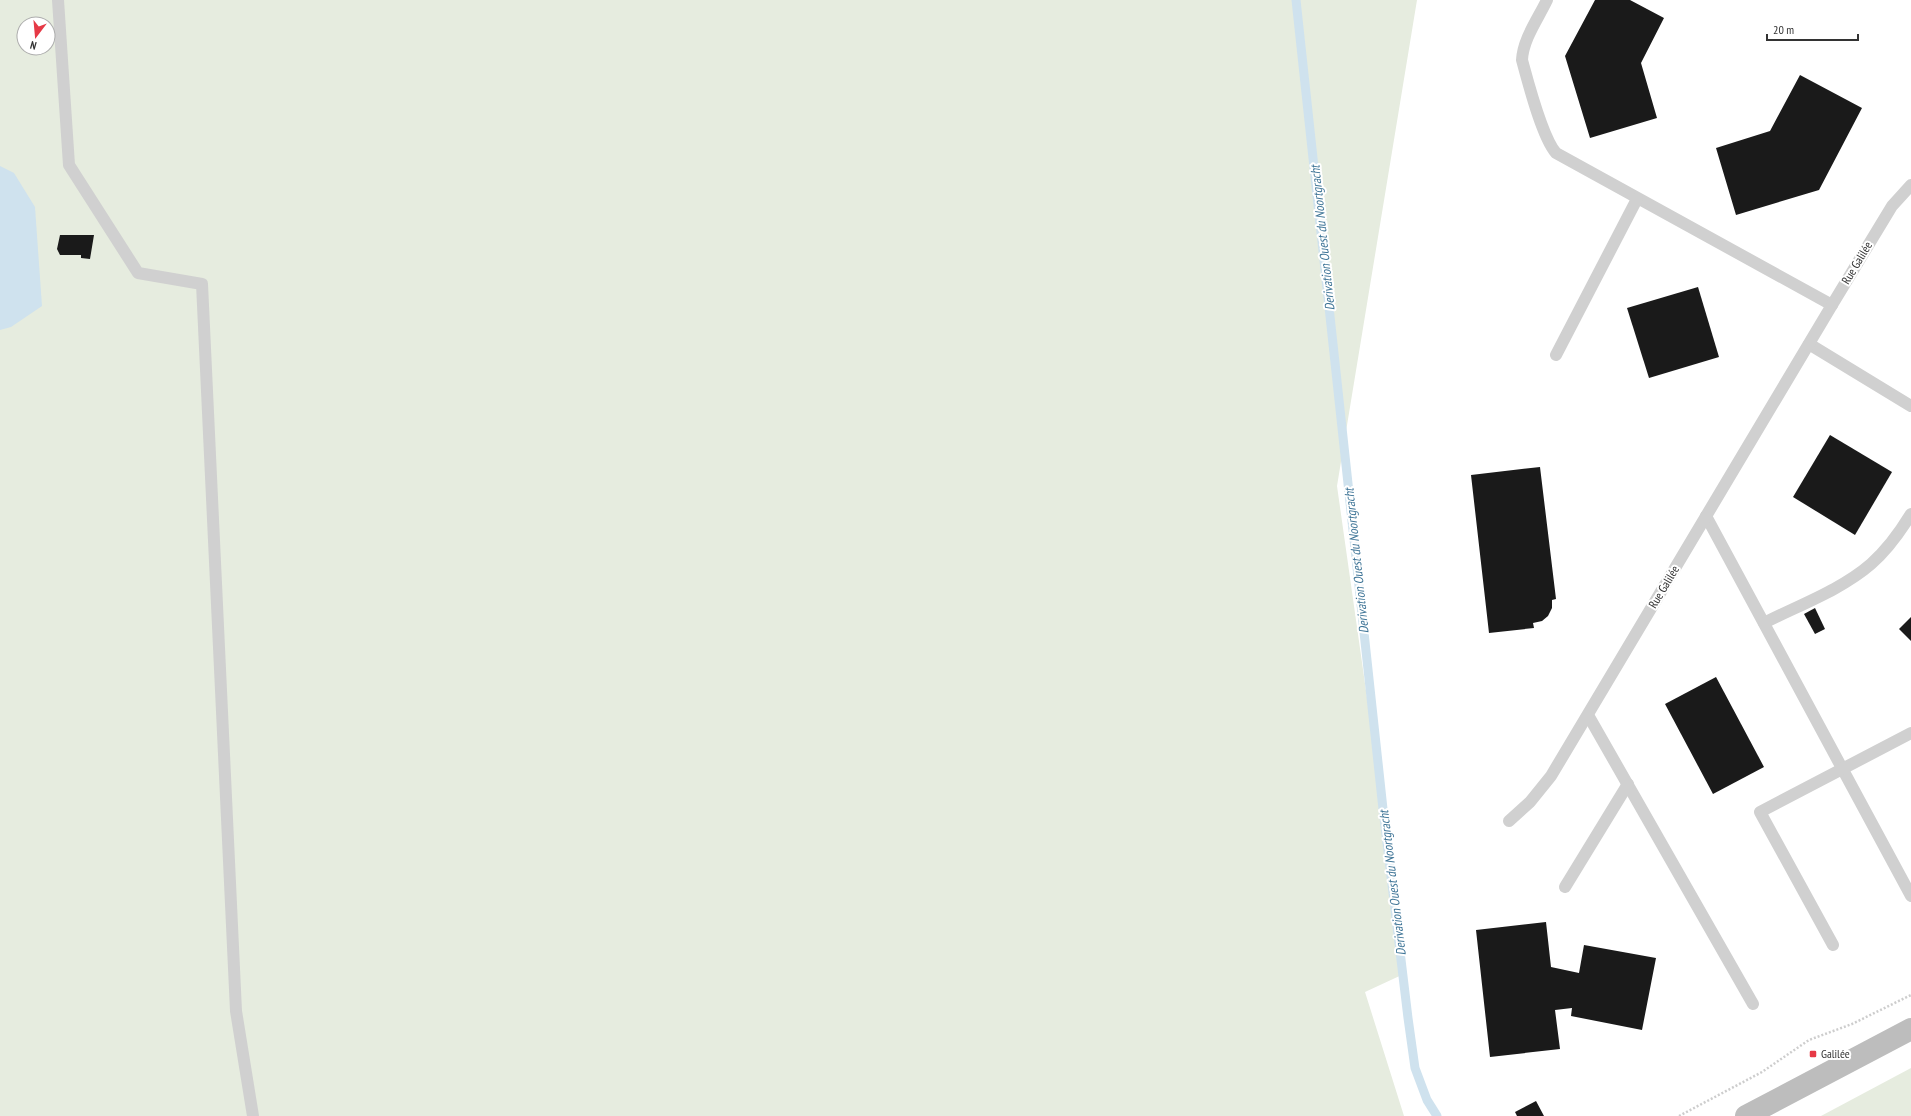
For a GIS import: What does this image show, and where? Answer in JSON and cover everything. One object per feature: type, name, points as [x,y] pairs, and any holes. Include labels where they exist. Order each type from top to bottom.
[{"type":"street","points":[[1746,1116],[1911,1029]]},
{"type":"lane","points":[[58,0],[69,165],[138,273],[202,284],[236,1011],[253,1116]]},
{"type":"lane","points":[[1548,0],[1527,39],[1522,51],[1522,60],[1551,148],[1564,159],[1832,305]]},
{"type":"lane","name":"Rue Galilée","points":[[1509,821],[1530,802],[1551,776],[1892,206],[1911,185]]},
{"type":"lane","points":[[1556,355],[1637,199]]},
{"type":"lane","points":[[1809,344],[1911,406]]},
{"type":"lane","points":[[1764,623],[1859,574],[1884,551],[1911,514]]},
{"type":"lane","points":[[1706,516],[1911,896]]},
{"type":"lane","points":[[1588,715],[1753,1004]]},
{"type":"lane","points":[[1833,945],[1760,812],[1911,733]]},
{"type":"lane","points":[[1565,887],[1628,784]]},
{"type":"path","points":[[1680,1116],[1762,1072],[1809,1040],[1852,1024],[1911,995]]},
{"type":"shaded area","points":[[0,0],[1417,0],[1337,486],[1406,973],[1365,992],[1404,1116],[0,1116]]},
{"type":"shaded area","points":[[1911,1068],[1911,1116],[1821,1116]]},
{"type":"water","points":[[0,166],[14,173],[35,207],[42,306],[11,327],[0,330]]},
{"type":"building","points":[[1595,0],[1630,0],[1664,18],[1641,63],[1657,118],[1590,138],[1565,56]]},
{"type":"building","points":[[1800,75],[1862,108],[1819,190],[1736,215],[1716,148],[1770,131]]},
{"type":"building","points":[[60,235],[94,235],[90,259],[81,258],[81,255],[60,255],[57,249]]},
{"type":"building","points":[[1698,287],[1719,357],[1649,378],[1627,308]]},
{"type":"building","points":[[1830,435],[1892,472],[1855,535],[1793,497]]},
{"type":"building","points":[[1540,467],[1556,599],[1552,600],[1552,608],[1548,616],[1542,621],[1533,623],[1534,628],[1489,633],[1471,475]]},
{"type":"building","points":[[1815,608],[1825,629],[1815,634],[1804,614]]},
{"type":"building","points":[[1911,617],[1911,641],[1899,629]]},
{"type":"building","points":[[1716,677],[1764,767],[1713,794],[1665,704]]},
{"type":"building","points":[[1546,922],[1551,967],[1579,973],[1584,945],[1656,958],[1642,1030],[1571,1016],[1572,1008],[1555,1010],[1560,1049],[1490,1057],[1476,930]]},
{"type":"building","points":[[1536,1101],[1544,1116],[1517,1116],[1515,1112]]},
{"type":"waterway","name":"Derivation Ouest du Noortgracht","points":[[1296,0],[1383,809],[1408,1018],[1415,1068],[1427,1100],[1437,1116]]},
{"type":"place","name":"Galilée","points":[[1813,1054]]}]
